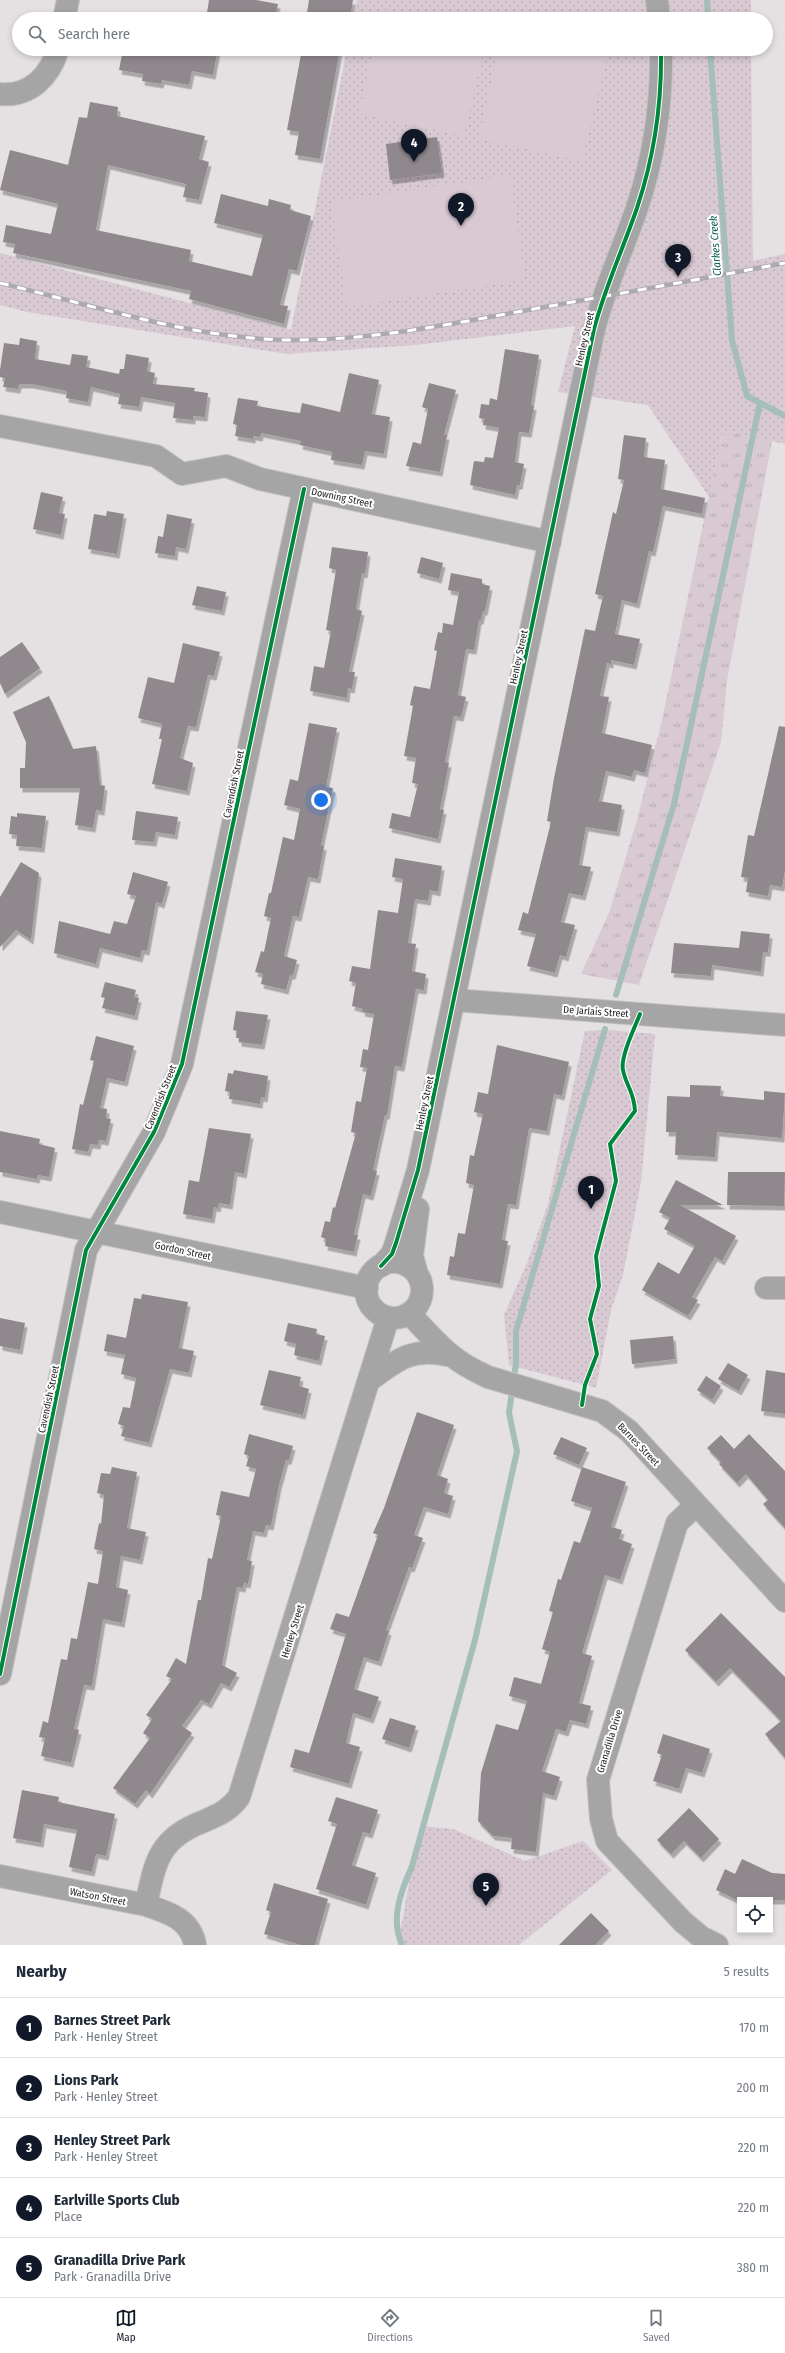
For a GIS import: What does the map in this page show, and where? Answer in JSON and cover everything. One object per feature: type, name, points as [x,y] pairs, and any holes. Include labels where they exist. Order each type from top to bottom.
[{"type":"street","points":[[65,12],[68,0]]},
{"type":"street","points":[[657,0],[658,12]]},
{"type":"street","points":[[0,94],[23,93],[37,85],[55,60],[56,56]]},
{"type":"street","name":"Henley Street","points":[[381,1266],[392,1254],[418,1170],[602,297],[637,208],[652,153],[658,118],[661,56]]},
{"type":"street","name":"Downing Street","points":[[0,426],[156,456],[182,474],[226,466],[260,479],[550,542]]},
{"type":"street","name":"Cavendish Street","points":[[0,1674],[86,1250],[154,1132],[182,1064],[304,489]]},
{"type":"street","name":"De Jarlais Street","points":[[454,1000],[785,1024]]},
{"type":"street","name":"Henley Street","points":[[417,1274],[412,1256],[418,1208],[418,1170]]},
{"type":"street","name":"Gordon Street","points":[[0,1212],[367,1288]]},
{"type":"street","points":[[391,1263],[401,1263],[410,1267],[417,1274],[421,1283],[422,1293],[419,1303],[410,1314],[400,1318],[388,1318],[377,1312],[370,1304],[367,1288],[371,1276],[381,1266],[391,1263]]},
{"type":"street","name":"Barnes Street","points":[[410,1314],[447,1355],[488,1377],[524,1389],[602,1411],[615,1419],[629,1431],[785,1601]]},
{"type":"street","name":"Henley Street","points":[[146,1905],[155,1865],[168,1843],[177,1833],[231,1808],[239,1797],[370,1380],[388,1318]]},
{"type":"street","name":"Barnes Street","points":[[370,1380],[387,1367],[418,1352],[447,1355]]},
{"type":"street","name":"Granadilla Drive","points":[[696,1505],[677,1523],[598,1780],[601,1819],[607,1841],[683,1922],[701,1937],[717,1945]]},
{"type":"street","name":"Watson Street","points":[[0,1876],[146,1905],[178,1917],[192,1937]]},
{"type":"green space","points":[[357,0],[751,0],[751,12],[354,12]]},
{"type":"green space","points":[[381,9],[397,12],[380,12]]},
{"type":"green space","points":[[346,56],[751,56],[753,261],[785,254],[785,444],[723,430],[709,497],[648,405],[558,392],[575,326],[416,345],[287,354],[27,312],[0,305],[0,253],[291,330]]},
{"type":"green space","points":[[371,56],[482,56],[464,136],[359,114]]},
{"type":"green space","points":[[497,56],[607,56],[582,161],[479,139]]},
{"type":"green space","points":[[510,175],[525,280],[347,307],[331,202]]},
{"type":"green space","points":[[723,430],[772,441],[727,681],[721,742],[639,985],[581,974],[609,913],[637,820],[662,720]]},
{"type":"green space","points":[[609,1030],[655,1034],[641,1182],[623,1275],[611,1310],[596,1388],[509,1365],[504,1315],[527,1263],[548,1204],[585,1031]]},
{"type":"green space","points":[[423,1826],[453,1829],[525,1861],[583,1841],[612,1870],[519,1945],[398,1945],[412,1866]]},
{"type":"building","points":[[209,0],[256,0],[278,4],[276,12],[207,12]]},
{"type":"building","points":[[309,0],[353,0],[351,12],[307,12]]},
{"type":"building","points":[[122,56],[217,56],[213,75],[192,71],[189,85],[162,80],[161,84],[142,81],[143,74],[119,70]]},
{"type":"building","points":[[301,56],[339,56],[320,159],[295,155],[299,132],[287,130]]},
{"type":"building","points":[[90,102],[118,107],[117,116],[205,136],[199,159],[209,162],[199,200],[183,197],[186,184],[108,165],[96,230],[191,250],[189,261],[252,276],[263,235],[214,223],[221,194],[268,206],[269,199],[291,205],[290,210],[311,216],[297,271],[289,269],[280,305],[288,306],[284,324],[189,299],[191,291],[13,253],[15,244],[3,242],[6,225],[51,234],[58,204],[0,190],[10,150],[68,165],[79,117],[87,118]]},
{"type":"building","points":[[437,137],[442,173],[390,180],[386,144]]},
{"type":"building","points":[[20,338],[37,341],[35,359],[70,365],[72,354],[88,356],[86,367],[119,374],[120,369],[124,369],[126,354],[149,358],[147,371],[155,373],[153,384],[195,388],[194,391],[208,393],[205,417],[193,416],[193,420],[173,418],[175,403],[141,397],[139,407],[118,404],[120,394],[91,387],[88,402],[66,398],[67,391],[31,384],[19,384],[18,389],[3,387],[5,378],[0,377],[0,370],[4,343],[19,345]]},
{"type":"building","points":[[505,349],[539,355],[531,405],[534,406],[529,433],[519,432],[515,462],[524,464],[520,485],[517,485],[515,495],[470,485],[474,461],[484,462],[485,457],[493,458],[499,428],[483,425],[484,419],[479,418],[481,404],[489,405],[490,398],[497,400]]},
{"type":"building","points":[[349,373],[379,380],[372,414],[390,417],[384,454],[365,451],[362,465],[331,460],[332,452],[300,445],[301,441],[261,433],[260,437],[253,436],[253,439],[235,436],[237,425],[233,424],[238,398],[258,401],[257,406],[292,412],[300,413],[302,403],[340,412]]},
{"type":"building","points":[[429,383],[456,390],[444,435],[447,435],[440,472],[406,466],[413,442],[421,444],[428,409],[422,407]]},
{"type":"building","points":[[624,435],[646,438],[644,457],[665,460],[661,489],[705,498],[702,514],[663,506],[653,552],[649,551],[637,604],[622,600],[615,634],[640,639],[634,665],[611,660],[611,664],[607,663],[600,696],[609,697],[602,733],[652,745],[645,773],[634,770],[632,777],[606,771],[599,801],[622,805],[617,832],[586,827],[579,865],[591,867],[583,896],[569,893],[561,922],[575,925],[566,957],[560,955],[555,973],[527,966],[536,934],[518,930],[523,912],[528,914],[551,822],[547,821],[554,778],[585,629],[595,631],[603,596],[595,594],[613,512],[616,514],[624,480],[618,479]]},
{"type":"building","points":[[41,492],[63,497],[59,513],[65,514],[61,535],[33,529]]},
{"type":"building","points":[[107,511],[124,514],[117,554],[88,549],[94,514],[106,516]]},
{"type":"building","points":[[167,514],[192,519],[186,549],[176,547],[175,556],[155,553],[158,536],[163,537]]},
{"type":"building","points":[[332,547],[368,552],[365,574],[362,573],[356,609],[362,611],[349,672],[355,672],[352,689],[348,688],[347,698],[310,691],[314,666],[324,668],[331,631],[326,630],[336,570],[329,568]]},
{"type":"building","points":[[421,557],[443,563],[439,579],[417,573]]},
{"type":"building","points":[[451,573],[482,579],[482,584],[490,586],[485,611],[483,611],[481,620],[479,620],[474,650],[466,649],[458,695],[466,697],[461,717],[454,716],[445,762],[449,763],[440,809],[444,810],[438,839],[389,828],[392,813],[410,817],[418,784],[412,783],[416,758],[404,756],[413,706],[410,705],[414,686],[430,689],[437,651],[434,650],[438,632],[442,633],[443,623],[453,625],[459,592],[448,590]]},
{"type":"building","points":[[197,586],[226,592],[222,611],[192,605]]},
{"type":"building","points":[[22,642],[40,668],[5,694],[0,683],[0,657]]},
{"type":"building","points":[[183,643],[220,652],[214,676],[208,675],[196,727],[188,726],[180,758],[193,763],[187,791],[152,784],[162,739],[159,739],[162,724],[138,718],[148,677],[174,683]]},
{"type":"building","points":[[49,696],[73,749],[96,746],[100,785],[105,786],[102,811],[96,810],[93,828],[75,825],[80,788],[20,788],[20,768],[25,768],[26,742],[13,712]]},
{"type":"building","points":[[309,723],[337,728],[326,787],[333,788],[321,845],[324,846],[318,879],[308,877],[299,917],[293,916],[284,956],[297,960],[293,975],[290,975],[286,990],[261,984],[263,974],[255,972],[261,951],[264,952],[271,918],[264,916],[269,893],[271,893],[283,837],[294,840],[300,809],[284,805],[290,779],[298,781]]},
{"type":"building","points":[[779,726],[785,727],[785,871],[782,887],[770,885],[768,896],[746,892],[748,878],[741,877],[748,835],[754,836]]},
{"type":"building","points":[[136,811],[178,817],[175,835],[156,832],[154,842],[132,840]]},
{"type":"building","points":[[17,813],[46,816],[42,848],[16,846],[17,835],[9,834],[11,816],[17,817]]},
{"type":"building","points":[[395,858],[442,866],[438,892],[430,890],[428,901],[415,899],[408,943],[416,944],[412,971],[426,974],[424,990],[416,989],[402,1067],[395,1066],[387,1115],[385,1115],[373,1170],[377,1171],[371,1196],[363,1194],[354,1235],[358,1235],[354,1252],[325,1246],[326,1239],[321,1237],[325,1221],[330,1222],[333,1207],[335,1208],[356,1133],[351,1132],[356,1101],[361,1102],[367,1068],[360,1067],[363,1049],[368,1050],[374,1014],[362,1012],[363,1009],[352,1006],[356,983],[349,981],[352,966],[370,969],[378,910],[398,913],[403,879],[392,877]]},
{"type":"building","points":[[21,862],[39,873],[31,940],[16,930],[0,947],[0,897]]},
{"type":"building","points":[[133,872],[168,882],[162,904],[156,902],[147,951],[142,950],[140,958],[100,948],[96,964],[54,953],[59,921],[110,934],[114,921],[127,924],[136,896],[127,894]]},
{"type":"building","points":[[741,931],[770,934],[768,952],[763,952],[761,972],[712,965],[711,976],[671,973],[674,943],[739,948]]},
{"type":"building","points":[[105,982],[136,990],[134,997],[139,998],[135,1016],[102,1008],[105,998],[101,997]]},
{"type":"building","points":[[236,1011],[268,1015],[262,1045],[239,1042],[239,1038],[236,1038],[237,1031],[233,1030]]},
{"type":"building","points":[[96,1036],[134,1046],[125,1082],[107,1078],[100,1108],[107,1109],[106,1118],[111,1119],[106,1141],[99,1140],[98,1145],[90,1144],[88,1152],[72,1149],[80,1104],[83,1105],[94,1061],[90,1060]]},
{"type":"building","points":[[497,1045],[569,1062],[562,1096],[554,1094],[547,1131],[529,1128],[516,1205],[508,1204],[502,1240],[508,1241],[500,1284],[447,1275],[450,1256],[454,1257],[458,1233],[465,1234],[474,1185],[466,1183],[470,1155],[474,1156],[483,1114],[474,1112],[478,1092],[488,1094]]},
{"type":"building","points":[[234,1070],[268,1076],[265,1098],[261,1097],[260,1104],[229,1099],[230,1092],[225,1091],[228,1073],[233,1074]]},
{"type":"building","points":[[690,1085],[721,1086],[720,1096],[764,1100],[764,1091],[785,1093],[782,1138],[717,1132],[715,1157],[675,1155],[676,1132],[666,1132],[667,1096],[690,1097]]},
{"type":"building","points":[[209,1128],[251,1134],[244,1174],[235,1172],[230,1205],[219,1203],[218,1208],[214,1207],[212,1219],[183,1214],[189,1180],[199,1182]]},
{"type":"building","points":[[0,1131],[40,1139],[39,1144],[55,1148],[49,1177],[38,1175],[37,1179],[0,1172]]},
{"type":"building","points":[[728,1172],[785,1172],[784,1206],[727,1205]]},
{"type":"building","points":[[676,1180],[723,1205],[680,1205],[736,1236],[722,1261],[715,1257],[692,1297],[698,1300],[688,1316],[642,1290],[658,1262],[679,1274],[695,1246],[664,1229],[670,1218],[659,1212]]},
{"type":"building","points":[[142,1294],[188,1302],[179,1348],[194,1351],[189,1373],[170,1369],[149,1443],[121,1436],[124,1426],[118,1424],[123,1407],[130,1408],[136,1378],[121,1374],[125,1355],[104,1351],[107,1334],[126,1338],[134,1298],[141,1299]]},
{"type":"building","points":[[0,1318],[25,1323],[20,1350],[0,1346]]},
{"type":"building","points":[[288,1323],[317,1329],[316,1334],[325,1336],[319,1361],[294,1355],[296,1344],[284,1341]]},
{"type":"building","points":[[673,1336],[675,1359],[632,1364],[630,1340]]},
{"type":"building","points":[[728,1363],[748,1375],[739,1391],[718,1379]]},
{"type":"building","points":[[269,1370],[301,1377],[299,1386],[309,1389],[303,1415],[260,1405]]},
{"type":"building","points":[[766,1370],[785,1373],[785,1414],[761,1411]]},
{"type":"building","points":[[706,1376],[721,1386],[712,1400],[697,1390]]},
{"type":"building","points":[[417,1412],[454,1425],[437,1475],[448,1479],[444,1493],[453,1496],[448,1514],[424,1507],[414,1535],[423,1538],[412,1568],[409,1567],[386,1630],[389,1631],[379,1662],[364,1657],[354,1689],[379,1697],[371,1719],[353,1713],[346,1743],[360,1747],[349,1784],[290,1767],[295,1749],[309,1753],[346,1634],[330,1629],[336,1613],[349,1617],[378,1535],[373,1533],[384,1508]]},
{"type":"building","points":[[249,1434],[293,1446],[289,1460],[286,1460],[279,1485],[271,1526],[266,1525],[264,1533],[253,1531],[247,1560],[252,1561],[248,1584],[244,1583],[243,1588],[237,1587],[222,1665],[237,1673],[229,1687],[221,1683],[209,1704],[201,1700],[182,1726],[192,1733],[150,1794],[146,1790],[135,1804],[113,1788],[150,1738],[143,1733],[152,1719],[146,1715],[172,1679],[166,1676],[176,1658],[186,1664],[198,1600],[201,1600],[208,1558],[212,1559],[221,1516],[216,1515],[221,1491],[249,1497],[256,1469],[246,1466],[249,1456],[244,1454]]},
{"type":"building","points":[[749,1434],[785,1471],[785,1528],[763,1504],[768,1500],[746,1474],[737,1483],[719,1464],[721,1462],[707,1448],[721,1435],[734,1449]]},
{"type":"building","points":[[561,1437],[587,1448],[579,1465],[553,1454]]},
{"type":"building","points":[[112,1467],[137,1472],[127,1528],[146,1532],[140,1560],[121,1556],[116,1587],[128,1590],[122,1623],[103,1619],[92,1686],[84,1685],[74,1729],[79,1730],[71,1763],[41,1756],[45,1738],[39,1737],[43,1721],[48,1723],[61,1659],[67,1660],[71,1638],[77,1639],[88,1582],[98,1584],[103,1551],[94,1549],[99,1523],[101,1524],[104,1495],[97,1493],[101,1473],[110,1474]]},
{"type":"building","points":[[582,1467],[626,1482],[611,1527],[622,1530],[619,1539],[632,1544],[620,1580],[605,1575],[582,1653],[592,1656],[579,1703],[591,1706],[586,1724],[570,1720],[566,1732],[556,1729],[542,1771],[560,1777],[554,1796],[543,1793],[536,1852],[511,1849],[512,1838],[493,1836],[478,1821],[481,1773],[496,1724],[518,1730],[527,1701],[509,1696],[514,1677],[541,1684],[550,1652],[542,1649],[553,1612],[549,1611],[558,1579],[561,1580],[574,1541],[580,1543],[592,1508],[571,1501]]},
{"type":"building","points":[[721,1613],[785,1677],[785,1758],[765,1734],[781,1721],[730,1668],[716,1682],[685,1650]]},
{"type":"building","points":[[390,1718],[416,1726],[409,1748],[382,1739]]},
{"type":"building","points":[[663,1734],[710,1749],[702,1773],[686,1768],[679,1789],[653,1781],[662,1755],[657,1753]]},
{"type":"building","points":[[22,1790],[59,1797],[58,1802],[115,1814],[106,1856],[96,1854],[92,1872],[69,1867],[77,1830],[44,1824],[41,1843],[13,1838]]},
{"type":"building","points":[[336,1797],[378,1810],[370,1834],[363,1832],[352,1865],[376,1873],[366,1905],[316,1889],[337,1824],[328,1821]]},
{"type":"building","points":[[689,1808],[719,1839],[701,1858],[684,1841],[671,1854],[657,1840]]},
{"type":"building","points":[[742,1859],[772,1873],[785,1874],[785,1900],[773,1900],[773,1897],[737,1897],[737,1900],[716,1890],[725,1869],[735,1874]]},
{"type":"building","points":[[274,1883],[328,1899],[315,1945],[301,1945],[264,1934],[271,1912],[266,1910]]},
{"type":"building","points":[[591,1913],[609,1931],[595,1945],[559,1945]]},
{"type":"waterway","name":"Clarkes Creek","points":[[707,0],[708,12]]},
{"type":"waterway","name":"Clarkes Creek","points":[[711,56],[732,340],[747,396],[785,416]]},
{"type":"waterway","points":[[616,995],[674,804],[760,403]]},
{"type":"waterway","points":[[402,1945],[397,1925],[398,1905],[412,1866],[475,1640],[517,1451],[509,1413],[516,1363],[516,1331],[605,1029]]},
{"type":"railway","points":[[0,283],[178,327],[250,338],[315,340],[402,332],[785,263]]},
{"type":"cycle path","points":[[381,1266],[392,1254],[418,1170],[594,329],[603,298],[637,208],[648,169],[656,130],[660,89],[661,56]]},
{"type":"cycle path","points":[[0,1674],[86,1250],[154,1132],[182,1064],[304,489]]},
{"type":"cycle path","points":[[582,1405],[585,1385],[597,1354],[590,1319],[599,1286],[596,1256],[616,1181],[610,1144],[635,1111],[632,1093],[624,1076],[623,1064],[626,1050],[640,1014]]},
{"type":"place","name":"Earlville Sports Club","points":[[414,162]]},
{"type":"place","name":"Lions Park","points":[[461,226]]},
{"type":"place","name":"Henley Street Park","points":[[678,277]]},
{"type":"place","name":"Barnes Street Park","points":[[591,1209]]},
{"type":"place","name":"Granadilla Drive Park","points":[[486,1906]]}]
